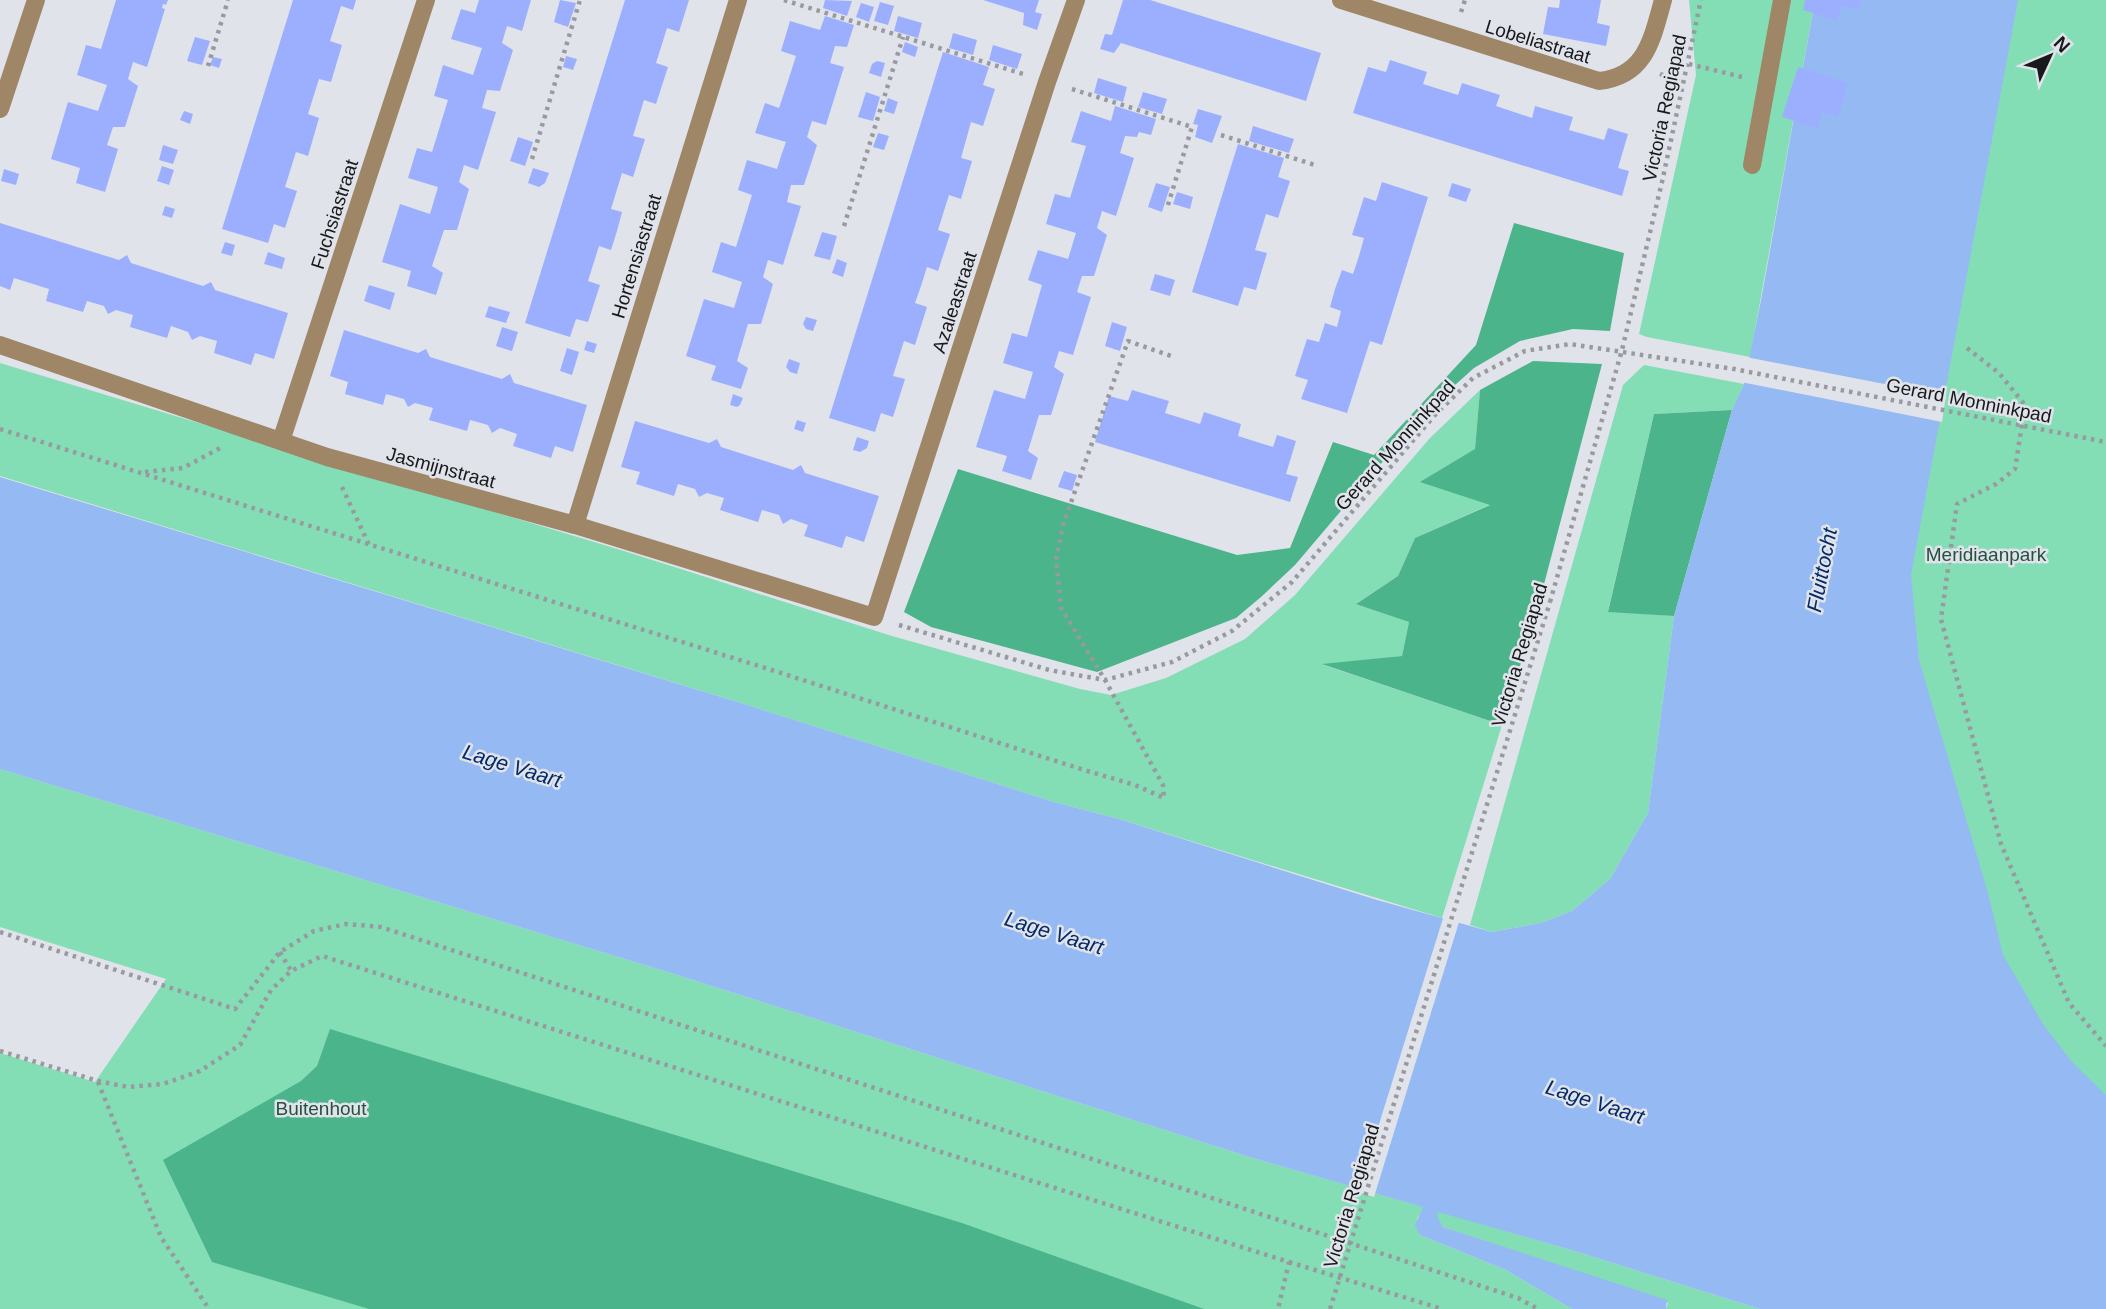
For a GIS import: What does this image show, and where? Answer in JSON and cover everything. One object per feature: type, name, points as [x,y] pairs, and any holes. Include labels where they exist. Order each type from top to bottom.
[{"type":"street","points":[[0,109],[36,0]]},
{"type":"street","name":"Fuchsiastraat","points":[[281,441],[426,0]]},
{"type":"street","name":"Hortensiastraat","points":[[575,525],[738,0]]},
{"type":"street","name":"Azaleastraat","points":[[874,617],[1076,0]]},
{"type":"street","name":"Lobeliastraat","points":[[1340,0],[1599,81],[1622,76],[1640,61],[1654,33],[1663,0]]},
{"type":"street","points":[[1752,165],[1782,0]]},
{"type":"street","name":"Jasmijnstraat","points":[[0,345],[327,457],[575,525],[874,617]]},
{"type":"path","points":[[208,66],[228,0]]},
{"type":"path","points":[[532,159],[580,0]]},
{"type":"path","name":"Victoria Regiapad","points":[[1330,1309],[1550,602],[1622,351],[1689,64],[1701,0]]},
{"type":"path","points":[[844,226],[904,37]]},
{"type":"path","points":[[1689,64],[1732,74]]},
{"type":"path","points":[[1662,75],[1684,83]]},
{"type":"path","points":[[1221,135],[1318,166]]},
{"type":"path","points":[[0,429],[1135,785],[1164,798],[1163,785],[1105,680],[1061,608],[1056,560],[1063,525],[1128,341],[1171,356]]},
{"type":"path","name":"Gerard Monninkpad","points":[[874,617],[1049,670],[1105,680],[1172,662],[1232,631],[1292,582],[1435,415],[1474,378],[1525,351],[1570,344],[1734,369],[2106,442]]},
{"type":"path","points":[[1967,348],[1999,373],[2025,405],[2015,469],[1996,484],[1957,505],[1941,619],[2001,844],[2069,1003],[2106,1046]]},
{"type":"path","points":[[141,472],[183,468],[215,453],[246,429]]},
{"type":"path","points":[[327,457],[370,546]]},
{"type":"path","points":[[0,932],[235,1009],[280,952],[314,931],[346,924],[381,927],[1505,1294],[1538,1309]]},
{"type":"path","points":[[280,952],[290,971]]},
{"type":"path","points":[[0,1051],[98,1081],[128,1087],[163,1084],[200,1071],[240,1045],[271,990],[290,971],[322,956],[1442,1309]]},
{"type":"path","points":[[98,1081],[161,1237],[209,1309]]},
{"type":"path","points":[[1278,1309],[1289,1262]]},
{"type":"green space","points":[[1689,0],[1815,0],[1750,357],[1639,334],[1696,75]]},
{"type":"green space","name":"Meridiaanpark","points":[[1980,0],[2106,0],[2106,1140],[2035,1095],[1861,563]]},
{"type":"green space","points":[[1514,223],[1624,253],[1610,331],[1573,329],[1520,341],[1474,368],[1425,412],[1295,565],[1236,618],[1097,672],[931,627],[904,612],[958,469],[1237,555],[1290,548],[1333,442],[1374,455],[1476,345]]},
{"type":"green space","points":[[1533,361],[1602,364],[1538,607],[1502,725],[1322,664],[1402,656],[1409,622],[1356,604],[1398,576],[1415,538],[1490,505],[1420,482],[1475,449],[1480,390]]},
{"type":"green space","points":[[0,363],[624,551],[892,636],[1080,689],[1111,695],[1166,678],[1245,639],[1295,595],[1430,438],[1480,390],[1475,449],[1491,504],[1415,538],[1398,576],[1357,603],[1409,622],[1402,656],[1324,665],[1502,725],[1442,918],[1119,819],[1054,802],[0,476]]},
{"type":"green space","points":[[1644,365],[1744,384],[1732,410],[1654,414],[1608,611],[1674,616],[1648,813],[1610,879],[1572,911],[1541,923],[1492,932],[1470,925],[1623,385]]},
{"type":"green space","points":[[1732,410],[1674,616],[1608,612],[1654,414]]},
{"type":"green space","name":"Buitenhout","points":[[0,769],[671,973],[1256,1159],[1424,1207],[1417,1219],[1420,1235],[1506,1270],[1572,1309],[0,1309],[0,1053],[95,1082],[166,979],[0,927]]},
{"type":"green space","points":[[330,1029],[962,1223],[1204,1309],[369,1309],[212,1262],[163,1160],[301,1081],[317,1066]]},
{"type":"green space","points":[[1438,1211],[1760,1309],[1666,1309],[1668,1303],[1443,1227],[1436,1216]]},
{"type":"water","points":[[1815,0],[2018,0],[1911,575],[1919,660],[1988,893],[2003,955],[2043,1024],[2072,1062],[2106,1095],[2106,1309],[1760,1309],[1438,1212],[1437,1216],[1443,1227],[1667,1300],[1666,1309],[1572,1309],[1506,1270],[1420,1235],[1415,1225],[1423,1207],[1256,1159],[671,973],[0,769],[0,477],[741,703],[1054,802],[1119,819],[1377,900],[1492,932],[1541,923],[1572,911],[1610,879],[1648,813],[1674,616],[1732,410],[1744,384]]},
{"type":"pier","points":[[1746,357],[1946,396],[1942,422],[1741,382]]},
{"type":"pier","points":[[1444,915],[1460,919],[1374,1197],[1358,1192]]},
{"type":"building","points":[[116,0],[168,0],[166,5],[163,4],[162,8],[165,9],[147,67],[133,62],[128,79],[138,86],[125,127],[113,127],[107,145],[118,149],[105,192],[76,183],[80,168],[51,159],[68,102],[98,111],[107,85],[77,75],[86,45],[101,49]]},
{"type":"building","points":[[293,0],[356,0],[353,10],[341,6],[330,41],[342,45],[331,82],[319,79],[308,114],[319,118],[308,156],[296,152],[285,187],[297,191],[285,228],[274,224],[268,243],[222,229]]},
{"type":"building","points":[[479,0],[531,0],[522,31],[507,26],[502,43],[513,50],[500,91],[487,90],[482,108],[496,112],[478,170],[464,165],[459,182],[469,189],[457,230],[444,230],[432,266],[443,273],[436,295],[407,286],[411,271],[382,262],[400,204],[430,214],[438,187],[408,178],[417,148],[432,152],[448,100],[434,96],[443,65],[473,75],[482,48],[451,39],[461,9],[475,13]]},
{"type":"building","points":[[560,0],[576,3],[568,27],[554,22]]},
{"type":"building","points":[[625,0],[689,0],[679,32],[667,28],[656,63],[668,67],[656,104],[644,100],[633,136],[645,139],[633,177],[622,173],[611,209],[622,212],[611,250],[599,246],[588,281],[600,285],[588,322],[576,319],[570,337],[525,323]]},
{"type":"building","points":[[825,0],[852,1],[847,16],[823,8]]},
{"type":"building","points":[[983,0],[1039,0],[1035,12],[1042,14],[1037,30],[1023,25],[1024,13]]},
{"type":"building","points":[[1123,0],[1150,0],[1321,53],[1306,101],[1121,43],[1114,53],[1100,49],[1105,34],[1112,35]]},
{"type":"building","points":[[1560,0],[1601,0],[1597,23],[1610,26],[1606,46],[1543,34],[1548,7],[1559,8]]},
{"type":"building","points":[[1805,0],[1861,0],[1858,10],[1842,5],[1837,20],[1803,10]]},
{"type":"building","points":[[880,2],[894,6],[888,25],[874,21]]},
{"type":"building","points":[[861,3],[874,7],[869,22],[856,17]]},
{"type":"building","points":[[825,16],[854,25],[847,47],[835,46],[830,63],[844,67],[826,125],[812,121],[807,137],[817,145],[804,185],[791,185],[787,202],[801,206],[783,265],[768,260],[763,277],[773,284],[761,324],[748,324],[737,361],[748,368],[741,389],[711,380],[716,366],[686,356],[704,299],[734,308],[742,282],[712,272],[721,242],[736,247],[752,195],[738,190],[747,160],[777,169],[786,142],[755,133],[765,103],[779,108],[796,56],[781,51],[790,21],[820,30]]},
{"type":"building","points":[[898,16],[922,23],[918,38],[894,31]]},
{"type":"building","points":[[953,33],[977,40],[973,55],[949,48]]},
{"type":"building","points":[[195,37],[210,41],[202,65],[187,61]]},
{"type":"building","points":[[905,42],[918,47],[915,57],[902,52]]},
{"type":"building","points":[[993,45],[1022,54],[1017,69],[989,60]]},
{"type":"building","points":[[943,52],[989,67],[983,85],[995,89],[983,126],[971,122],[961,158],[972,161],[961,199],[949,195],[938,230],[950,234],[938,271],[927,267],[915,303],[927,307],[915,345],[904,341],[893,376],[905,379],[893,417],[881,413],[875,432],[829,418]]},
{"type":"building","points":[[566,56],[577,59],[573,70],[563,67]]},
{"type":"building","points":[[213,57],[222,59],[219,68],[210,65]]},
{"type":"building","points":[[1390,60],[1427,72],[1423,84],[1458,95],[1462,83],[1500,95],[1496,106],[1532,118],[1535,106],[1573,117],[1569,130],[1604,140],[1608,128],[1628,134],[1618,168],[1629,171],[1622,196],[1353,113],[1368,67],[1386,72]]},
{"type":"building","points":[[877,61],[885,63],[881,77],[869,73],[872,64]]},
{"type":"building","points":[[1798,67],[1848,83],[1838,117],[1822,112],[1817,128],[1782,117]]},
{"type":"building","points":[[1098,78],[1127,87],[1123,102],[1094,93]]},
{"type":"building","points":[[866,92],[880,97],[873,121],[858,117]]},
{"type":"building","points":[[1143,92],[1167,99],[1162,114],[1138,107]]},
{"type":"building","points":[[888,98],[898,102],[894,114],[884,111]]},
{"type":"building","points":[[1115,106],[1156,119],[1151,135],[1139,132],[1137,137],[1125,136],[1120,153],[1134,158],[1116,216],[1102,211],[1097,228],[1107,235],[1094,276],[1082,276],[1077,292],[1091,297],[1073,355],[1059,351],[1054,367],[1064,374],[1051,415],[1039,415],[1028,451],[1038,458],[1031,480],[1002,471],[1007,456],[976,447],[994,390],[1025,399],[1033,372],[1003,363],[1012,333],[1027,337],[1042,285],[1028,280],[1038,250],[1068,259],[1076,233],[1046,224],[1055,194],[1070,198],[1086,146],[1071,142],[1081,111],[1111,121]]},
{"type":"building","points":[[1198,109],[1222,116],[1212,143],[1195,137],[1198,125],[1193,124]]},
{"type":"building","points":[[184,111],[193,114],[190,124],[180,120]]},
{"type":"building","points":[[1253,126],[1294,139],[1289,153],[1249,141]]},
{"type":"building","points":[[878,133],[889,136],[884,150],[873,147]]},
{"type":"building","points":[[518,137],[533,142],[525,166],[510,161]]},
{"type":"building","points":[[1238,144],[1284,158],[1278,177],[1290,181],[1278,218],[1266,214],[1255,250],[1267,253],[1256,290],[1244,287],[1238,306],[1192,292]]},
{"type":"building","points":[[163,145],[178,150],[173,164],[159,160]]},
{"type":"building","points":[[162,166],[174,170],[169,185],[157,181]]},
{"type":"building","points":[[533,168],[549,173],[545,183],[539,187],[528,183]]},
{"type":"building","points":[[4,169],[19,174],[16,185],[1,181]]},
{"type":"building","points":[[1382,182],[1428,197],[1382,345],[1370,341],[1347,413],[1301,399],[1308,380],[1295,376],[1307,339],[1319,342],[1325,323],[1337,327],[1341,311],[1330,307],[1335,289],[1342,270],[1353,274],[1364,238],[1352,235],[1364,197],[1376,201]]},
{"type":"building","points":[[1156,183],[1170,187],[1162,212],[1148,207]]},
{"type":"building","points":[[1452,183],[1471,189],[1466,202],[1448,196]]},
{"type":"building","points":[[1177,192],[1193,197],[1190,209],[1173,204]]},
{"type":"building","points":[[165,206],[175,209],[172,218],[162,215]]},
{"type":"building","points":[[0,223],[119,260],[127,255],[131,263],[203,286],[211,282],[215,290],[288,313],[274,359],[255,353],[251,365],[214,353],[217,341],[200,336],[192,340],[188,332],[171,326],[167,338],[130,327],[133,315],[116,310],[108,314],[104,306],[87,301],[83,312],[46,301],[49,289],[14,278],[10,290],[0,286]]},
{"type":"building","points":[[822,232],[837,236],[830,260],[814,256]]},
{"type":"building","points":[[225,242],[235,245],[232,256],[221,253]]},
{"type":"building","points":[[268,252],[285,258],[282,269],[264,264]]},
{"type":"building","points":[[837,259],[847,263],[843,277],[832,273]]},
{"type":"building","points":[[1155,274],[1175,280],[1170,296],[1150,290]]},
{"type":"building","points":[[369,285],[395,293],[390,310],[364,301]]},
{"type":"building","points":[[489,306],[510,312],[506,323],[485,317]]},
{"type":"building","points":[[806,317],[817,320],[813,331],[806,329],[803,324]]},
{"type":"building","points":[[1112,322],[1127,327],[1120,351],[1105,346]]},
{"type":"building","points":[[502,327],[518,332],[512,351],[496,346]]},
{"type":"building","points":[[344,330],[418,353],[426,349],[430,357],[502,379],[510,374],[514,383],[587,405],[573,452],[555,446],[551,458],[513,446],[517,434],[500,428],[492,433],[488,425],[470,420],[467,431],[429,420],[433,408],[415,403],[408,407],[404,399],[386,394],[383,405],[345,394],[348,382],[330,376]]},
{"type":"building","points":[[587,341],[597,344],[594,353],[584,350]]},
{"type":"building","points":[[567,348],[579,352],[572,375],[560,371]]},
{"type":"building","points":[[789,359],[800,363],[797,374],[786,367]]},
{"type":"building","points":[[1132,390],[1169,401],[1165,413],[1200,424],[1204,412],[1241,424],[1238,436],[1273,447],[1277,435],[1296,441],[1286,474],[1298,477],[1290,502],[1095,442],[1109,396],[1128,401]]},
{"type":"building","points":[[733,394],[743,398],[737,407],[730,405]]},
{"type":"building","points":[[797,420],[806,423],[803,432],[794,429]]},
{"type":"building","points":[[635,421],[709,443],[717,439],[721,447],[793,470],[801,465],[805,473],[879,496],[864,542],[846,536],[842,548],[804,536],[808,525],[791,519],[783,524],[779,515],[762,510],[758,522],[720,510],[724,498],[707,493],[699,497],[695,489],[678,484],[674,496],[636,484],[640,472],[621,467]]},
{"type":"building","points":[[857,437],[869,441],[867,448],[860,452],[853,450]]},
{"type":"building","points":[[1064,471],[1077,475],[1072,491],[1058,487]]},
{"type":"water label","name":"Fluittocht","points":[[1822,570]]},
{"type":"water label","name":"Lage Vaart","points":[[512,766]]},
{"type":"water label","name":"Lage Vaart","points":[[1054,933]]},
{"type":"water label","name":"Lage Vaart","points":[[1595,1102]]}]
